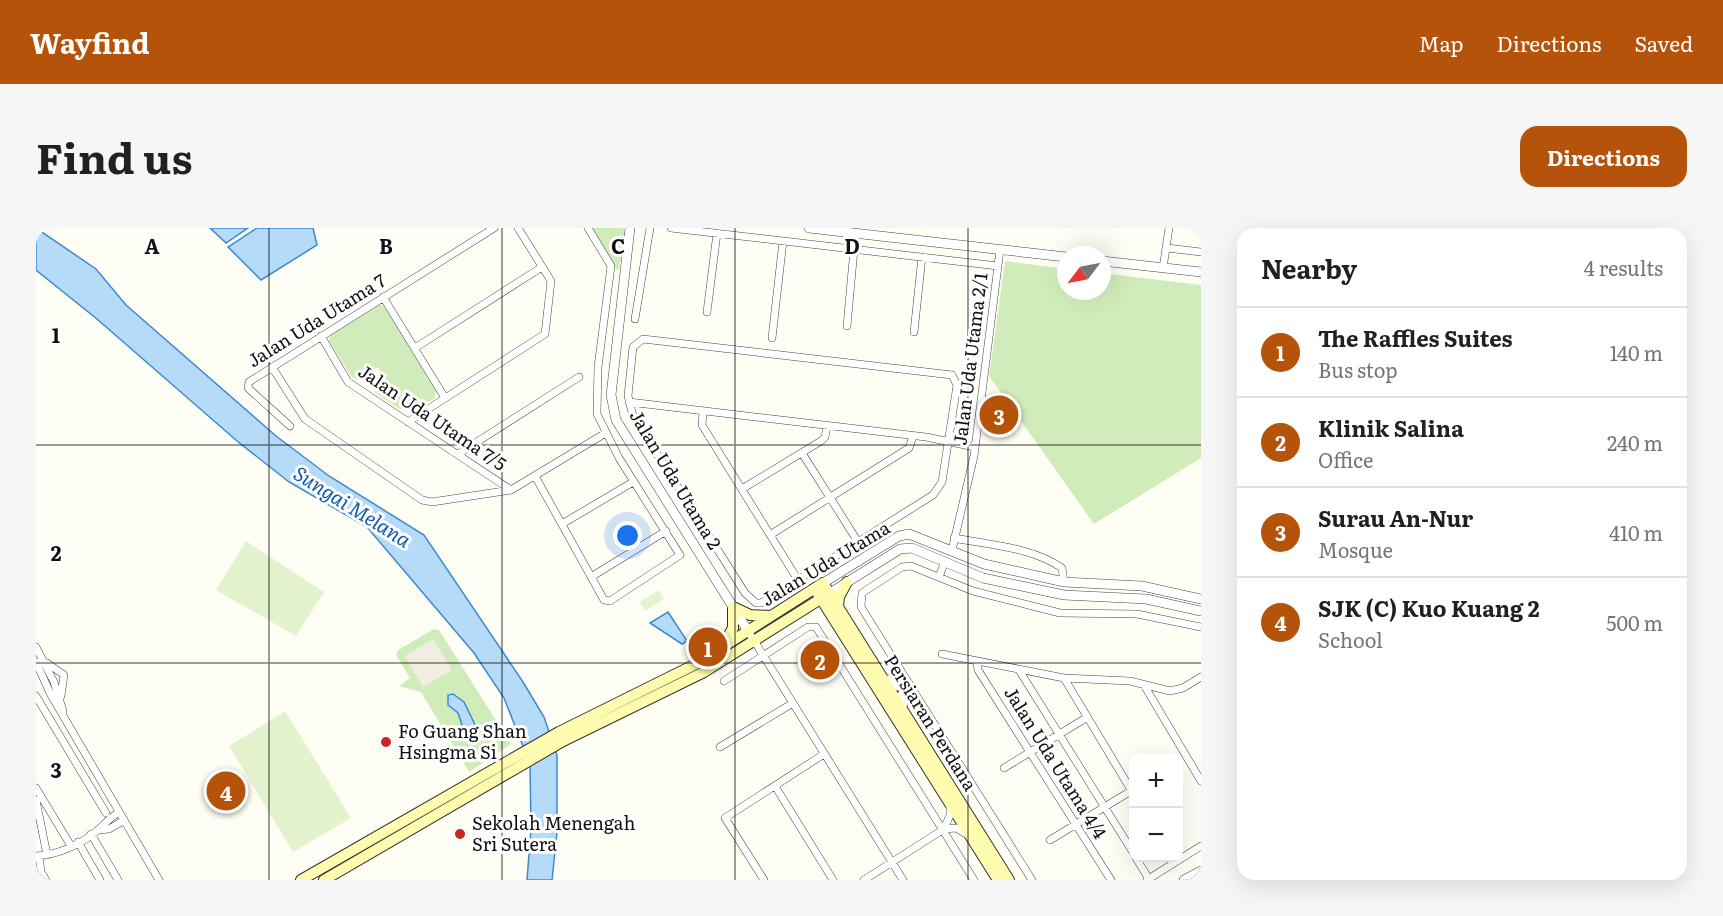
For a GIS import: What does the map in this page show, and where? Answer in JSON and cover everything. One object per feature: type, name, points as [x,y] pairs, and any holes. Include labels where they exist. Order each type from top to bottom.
[{"type":"main road","points":[[805,609],[814,607],[834,609],[848,582]]},
{"type":"main road","name":"Persiaran Perdana","points":[[819,586],[998,880]]},
{"type":"main road","name":"Jalan Uda Utama","points":[[561,737],[704,672],[751,636],[771,616],[819,586]]},
{"type":"main road","name":"Jalan Uda Utama","points":[[561,737],[720,649],[805,609],[826,596]]},
{"type":"main road","points":[[720,649],[733,628],[733,607],[750,615],[771,616]]},
{"type":"main road","name":"Persiaran Perdana","points":[[834,609],[868,654],[1009,880]]},
{"type":"main road","points":[[301,880],[561,737]]},
{"type":"main road","points":[[324,880],[522,759]]},
{"type":"street","name":"Jalan Uda Utama 7","points":[[290,426],[248,388],[249,382],[494,228]]},
{"type":"street","points":[[408,422],[544,334],[551,281],[518,228]]},
{"type":"street","points":[[535,476],[604,600],[610,601],[680,555],[604,434],[596,405],[598,367],[611,266],[588,228]]},
{"type":"street","points":[[635,319],[650,228]]},
{"type":"street","name":"Jalan Uda Utama 2/1","points":[[671,228],[998,266]]},
{"type":"street","points":[[809,228],[866,231],[1057,256]]},
{"type":"street","points":[[1163,268],[1169,228]]},
{"type":"street","name":"Jalan Uda Utama 2","points":[[630,229],[611,395],[616,420],[751,636]]},
{"type":"street","points":[[707,312],[717,233]]},
{"type":"street","points":[[772,338],[783,241]]},
{"type":"street","points":[[1167,248],[1201,252]]},
{"type":"street","points":[[847,326],[854,249]]},
{"type":"street","name":"Jalan Uda Utama 2/1","points":[[952,550],[974,456],[1000,250]]},
{"type":"street","points":[[914,332],[922,257]]},
{"type":"street","points":[[1111,262],[1201,272]]},
{"type":"street","points":[[415,348],[542,267]]},
{"type":"street","points":[[383,297],[445,398]]},
{"type":"street","name":"Jalan Uda Utama 7/5","points":[[321,336],[348,382],[512,490]]},
{"type":"street","points":[[643,339],[942,373],[952,375],[957,385],[943,478],[937,492],[761,603],[750,599],[633,416],[629,402],[633,347],[643,339]]},
{"type":"street","points":[[272,367],[305,419],[422,500],[432,502],[512,490],[604,434]]},
{"type":"street","points":[[458,454],[579,377]]},
{"type":"street","points":[[629,402],[913,436],[975,447]]},
{"type":"street","points":[[703,412],[702,425],[798,580]]},
{"type":"street","points":[[742,489],[825,437],[827,426]]},
{"type":"street","points":[[770,535],[909,448],[913,436]]},
{"type":"street","points":[[802,453],[858,542]]},
{"type":"street","points":[[562,524],[633,482]]},
{"type":"street","points":[[591,577],[666,531]]},
{"type":"street","name":"Jalan Uda Utama","points":[[819,586],[899,536],[917,536],[984,564],[1064,582],[1142,586],[1201,599]]},
{"type":"street","points":[[954,538],[1022,552],[1053,562],[1062,568],[1064,582]]},
{"type":"street","name":"Jalan Uda Utama","points":[[826,596],[905,548],[920,550],[983,578],[1064,595],[1123,597],[1201,611]]},
{"type":"street","points":[[939,578],[945,561]]},
{"type":"street","points":[[1020,880],[1031,877],[861,607],[862,593],[902,567],[911,567],[974,591],[1060,613],[1137,614],[1201,627]]},
{"type":"street","points":[[1177,621],[1180,606]]},
{"type":"street","points":[[724,681],[813,625],[974,880]]},
{"type":"street","points":[[751,636],[903,880]]},
{"type":"street","points":[[36,647],[45,662],[50,684],[64,717],[159,880]]},
{"type":"street","points":[[868,654],[894,686],[909,683]]},
{"type":"street","points":[[942,654],[1064,678],[1130,681],[1175,691],[1201,677]]},
{"type":"street","points":[[36,662],[61,703],[64,717]]},
{"type":"street","points":[[45,662],[64,675],[61,703]]},
{"type":"street","name":"Jalan Uda Utama 4/4","points":[[976,662],[978,670],[1111,880]]},
{"type":"street","points":[[1019,670],[1129,847]]},
{"type":"street","points":[[1064,678],[1129,788]]},
{"type":"street","points":[[909,683],[901,699],[916,722],[920,738]]},
{"type":"street","points":[[1144,685],[1201,781]]},
{"type":"street","points":[[36,696],[106,813]]},
{"type":"street","points":[[720,747],[793,703]]},
{"type":"street","points":[[1004,768],[1086,718]]},
{"type":"street","points":[[764,880],[725,818],[824,754]]},
{"type":"street","points":[[775,786],[833,880]]},
{"type":"street","points":[[36,788],[100,880]]},
{"type":"street","points":[[1050,840],[1129,794]]},
{"type":"street","points":[[36,800],[41,872],[46,880]]},
{"type":"street","points":[[943,830],[950,815],[950,804]]},
{"type":"street","points":[[41,856],[74,844],[118,813]]},
{"type":"street","points":[[94,832],[109,829],[123,821]]},
{"type":"street","points":[[864,880],[943,830],[956,828],[970,836]]},
{"type":"street","points":[[94,832],[118,880]]},
{"type":"street","points":[[1183,855],[1201,846]]},
{"type":"street","points":[[1138,862],[1148,879],[1171,862]]},
{"type":"street","points":[[999,864],[1013,880]]},
{"type":"street","points":[[1184,880],[1201,871]]},
{"type":"green space","points":[[592,228],[623,228],[626,235],[618,272]]},
{"type":"green space","points":[[1005,261],[1057,268],[1057,300],[1111,300],[1111,274],[1201,285],[1201,458],[1094,524],[989,376]]},
{"type":"green space","points":[[379,305],[384,306],[436,391],[435,398],[416,408],[404,410],[398,408],[374,392],[388,383],[378,367],[357,380],[351,376],[329,341],[330,335]]},
{"type":"green space","points":[[246,541],[324,592],[296,636],[216,590]]},
{"type":"green space","points":[[659,590],[664,599],[645,611],[640,602]]},
{"type":"green space","points":[[434,629],[439,630],[511,744],[469,772],[421,692],[399,686],[410,678],[396,655],[398,650]]},
{"type":"green space","points":[[285,711],[351,818],[293,852],[229,746]]},
{"type":"shaded area","points":[[433,639],[452,670],[423,687],[405,656]]},
{"type":"water","name":"Sungai Melana","points":[[36,228],[96,269],[126,305],[276,436],[329,476],[424,535],[544,717],[557,755],[557,832],[552,880],[527,880],[531,829],[530,764],[504,698],[474,653],[367,527],[289,482],[237,441],[97,319],[36,270]]},
{"type":"water","points":[[210,228],[248,228],[226,243]]},
{"type":"water","points":[[257,228],[313,228],[317,245],[261,280],[228,247]]},
{"type":"water","points":[[668,612],[687,641],[682,644],[650,623]]},
{"type":"water","points":[[453,694],[464,702],[478,731],[475,739],[466,737],[458,713],[448,705],[448,695]]},
{"type":"place","name":"Surau An-Nur","points":[[999,415]]},
{"type":"place","name":"The Raffles Suites","points":[[708,647]]},
{"type":"place","name":"Klinik Salina","points":[[820,660]]},
{"type":"place","name":"Fo Guang Shan Hsingma Si","points":[[386,742]]},
{"type":"place","name":"SJK (C) Kuo Kuang 2","points":[[226,791]]},
{"type":"place","name":"Sekolah Menengah Sri Sutera","points":[[460,834]]}]
